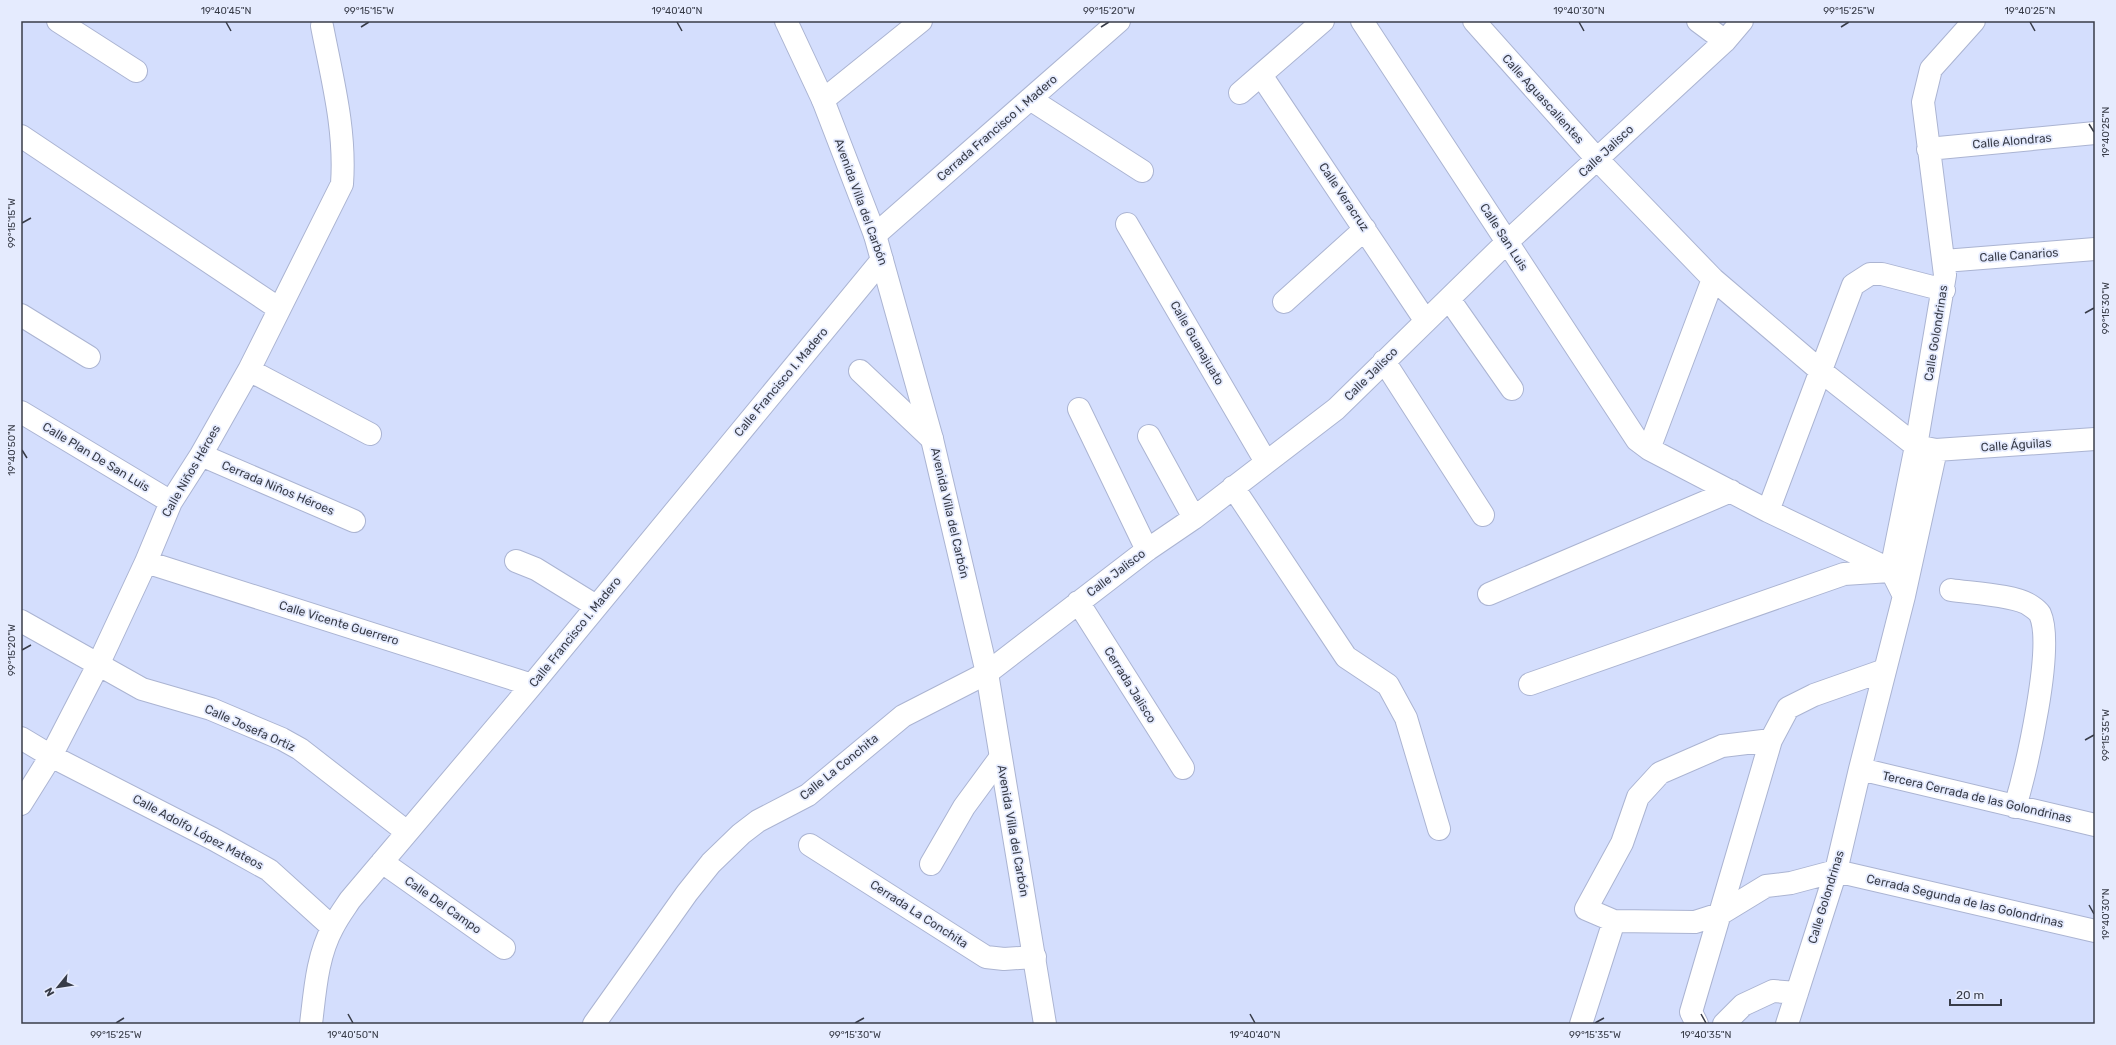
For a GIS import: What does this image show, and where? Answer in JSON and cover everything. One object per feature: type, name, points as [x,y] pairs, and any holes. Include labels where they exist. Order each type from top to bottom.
[{"type":"street","points":[[58,21],[136,71]]},
{"type":"street","name":"Avenida Villa del Carbón","points":[[786,21],[823,100],[875,235],[932,439],[987,672],[1045,1024]]},
{"type":"street","points":[[823,100],[921,21]]},
{"type":"street","name":"Cerrada Francisco I. Madero","points":[[875,235],[1119,21]]},
{"type":"street","points":[[1240,93],[1323,21]]},
{"type":"street","name":"Calle San Luis","points":[[1362,21],[1638,440],[1649,449],[1768,511],[1891,570]]},
{"type":"street","name":"Calle Aguascalientes","points":[[1474,21],[1597,159],[1713,279],[1822,372],[1926,448]]},
{"type":"street","points":[[1698,21],[1725,41]]},
{"type":"street","name":"Calle Jalisco","points":[[987,672],[1147,550],[1194,518],[1336,409],[1425,320],[1450,299],[1507,242],[1725,41],[1742,21]]},
{"type":"street","name":"Calle Golondrinas","points":[[1787,1024],[1836,871],[1904,596],[1926,448],[1944,290],[1944,261],[1923,102],[1931,69],[1974,21]]},
{"type":"street","name":"Calle Niños Héroes","points":[[21,804],[51,756],[98,665],[146,562],[171,502],[202,455],[249,370],[278,308],[342,184],[344,160],[342,133],[322,26]]},
{"type":"street","name":"Calle Veracruz","points":[[1261,75],[1425,320]]},
{"type":"street","points":[[1030,99],[1142,171]]},
{"type":"street","name":"Calle Alondras","points":[[1928,149],[2095,133]]},
{"type":"street","points":[[21,136],[278,308]]},
{"type":"street","name":"Calle Guanajuato","points":[[1127,224],[1266,462]]},
{"type":"street","points":[[1284,302],[1365,229]]},
{"type":"street","name":"Calle Canarios","points":[[1944,261],[2095,249]]},
{"type":"street","name":"Calle Francisco I. Madero","points":[[311,1024],[318,971],[332,927],[350,900],[532,685],[882,260]]},
{"type":"street","points":[[1768,511],[1822,372],[1853,285],[1861,278],[1870,274],[1882,274],[1944,290]]},
{"type":"street","points":[[1649,449],[1713,279]]},
{"type":"street","points":[[1450,299],[1512,389]]},
{"type":"street","points":[[21,315],[90,357]]},
{"type":"street","points":[[1384,361],[1483,515]]},
{"type":"street","points":[[249,370],[370,434]]},
{"type":"street","points":[[860,371],[932,439]]},
{"type":"street","points":[[1079,409],[1147,550]]},
{"type":"street","name":"Calle Plan De San Luis","points":[[21,412],[171,502]]},
{"type":"street","points":[[1149,436],[1194,518]]},
{"type":"street","name":"Calle Águilas","points":[[1926,448],[2095,439]]},
{"type":"street","points":[[1904,596],[1891,570],[1926,448]]},
{"type":"street","name":"Cerrada Niños Héroes","points":[[202,455],[354,521]]},
{"type":"street","points":[[1233,487],[1346,657],[1388,684],[1406,718],[1440,829]]},
{"type":"street","points":[[1489,594],[1730,491]]},
{"type":"street","name":"Calle Vicente Guerrero","points":[[146,562],[532,685]]},
{"type":"street","points":[[516,562],[536,569],[596,606]]},
{"type":"street","points":[[1530,684],[1844,574],[1891,570]]},
{"type":"street","points":[[1951,590],[2016,599],[2030,605],[2039,614],[2043,635],[2042,678],[2024,774],[2015,807]]},
{"type":"street","name":"Cerrada Jalisco","points":[[1078,602],[1183,768]]},
{"type":"street","name":"Calle Josefa Ortiz","points":[[21,621],[98,665],[153,694],[211,709],[282,739],[300,750],[407,832]]},
{"type":"street","points":[[1698,1024],[1691,1012],[1771,740],[1788,708],[1814,695],[1885,670]]},
{"type":"street","name":"Calle La Conchita","points":[[594,1024],[687,893],[712,863],[758,821],[808,795],[903,716],[987,672]]},
{"type":"street","name":"Calle Adolfo López Mateos","points":[[21,738],[51,756],[213,839],[269,870],[332,927]]},
{"type":"street","points":[[1771,740],[1722,746],[1660,774],[1638,797],[1622,844],[1586,909],[1614,921],[1695,922],[1720,914],[1766,886],[1791,883],[1836,871]]},
{"type":"street","points":[[931,864],[964,807],[1000,758]]},
{"type":"street","name":"Tercera Cerrada de las Golondrinas","points":[[1860,769],[2095,825]]},
{"type":"street","name":"Cerrada La Conchita","points":[[810,845],[986,957],[1004,959],[1035,957]]},
{"type":"street","name":"Calle Del Campo","points":[[382,862],[504,948]]},
{"type":"street","name":"Cerrada Segunda de las Golondrinas","points":[[1836,871],[2095,931]]},
{"type":"street","points":[[1581,1024],[1614,921]]},
{"type":"street","points":[[1724,1024],[1743,1005],[1773,991],[1797,993]]}]
